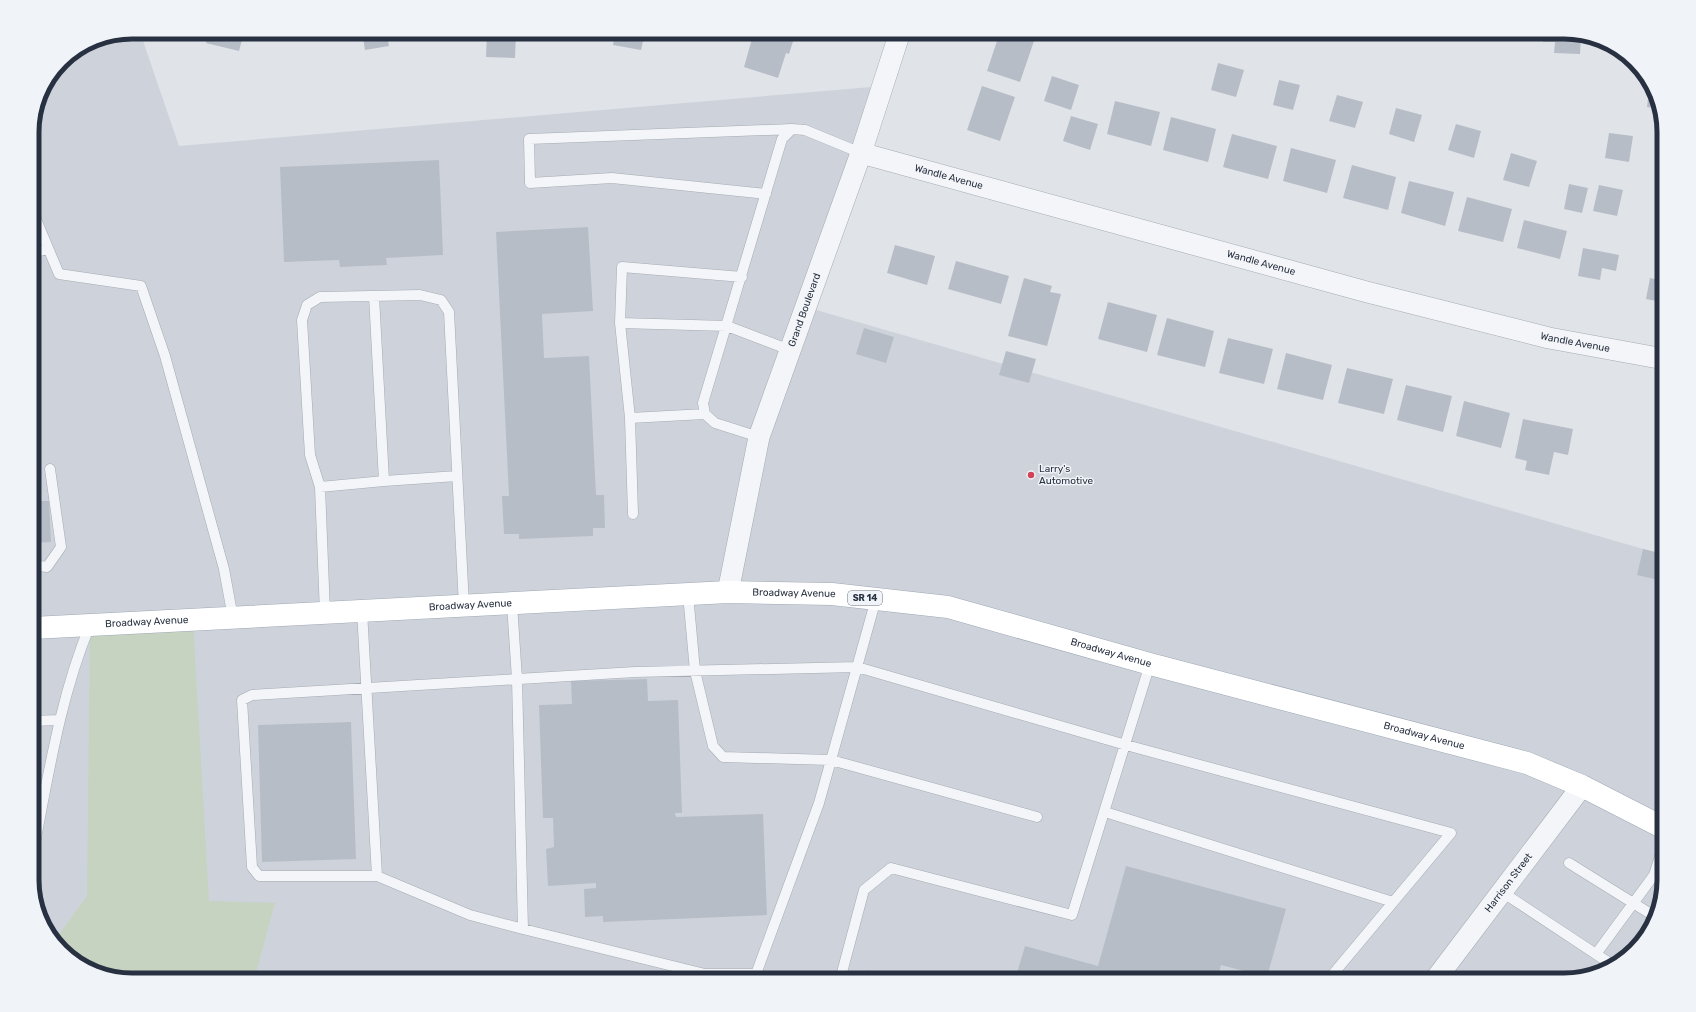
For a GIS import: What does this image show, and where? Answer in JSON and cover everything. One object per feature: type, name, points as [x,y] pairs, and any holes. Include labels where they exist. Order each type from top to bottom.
[{"type":"main road","name":"Broadway Avenue","points":[[39,628],[728,592],[832,594],[948,607],[1150,664],[1527,763],[1582,786],[1657,824]]},
{"type":"street","name":"Grand Boulevard","points":[[728,592],[759,437],[861,153],[898,39]]},
{"type":"street","name":"Wandle Avenue","points":[[861,153],[1367,292],[1549,338],[1657,358]]},
{"type":"street","name":"Harrison Street","points":[[1441,973],[1582,786]]},
{"type":"lane","points":[[766,194],[612,178],[530,183],[529,139],[792,129],[805,130],[861,153]]},
{"type":"lane","points":[[759,437],[715,423],[705,414],[703,403],[782,140],[792,129]]},
{"type":"lane","points":[[39,227],[59,274],[141,286],[165,356],[224,569],[233,618]]},
{"type":"lane","points":[[39,251],[48,249]]},
{"type":"lane","points":[[633,514],[630,418],[620,322],[622,267],[742,277]]},
{"type":"lane","points":[[325,613],[320,487],[310,455],[302,320],[307,305],[320,297],[420,295],[441,300],[449,312],[464,606]]},
{"type":"lane","points":[[374,296],[384,481]]},
{"type":"lane","points":[[620,322],[727,326],[790,350]]},
{"type":"lane","points":[[630,418],[705,414]]},
{"type":"lane","points":[[39,566],[47,567],[61,546],[50,469]]},
{"type":"lane","points":[[320,487],[457,476]]},
{"type":"lane","points":[[688,594],[695,671],[713,746],[723,757],[831,760],[1037,817]]},
{"type":"lane","points":[[756,973],[819,803],[876,599]]},
{"type":"lane","points":[[512,604],[517,679],[523,929]]},
{"type":"lane","points":[[362,611],[377,876]]},
{"type":"lane","points":[[39,815],[59,720],[76,657],[90,626]]},
{"type":"lane","points":[[842,973],[864,890],[892,868],[1072,915],[1150,664]]},
{"type":"lane","points":[[700,973],[470,915],[377,876],[259,876],[252,867],[242,700],[252,694],[635,672],[857,667],[1126,745],[1451,832],[1334,973]]},
{"type":"lane","points":[[39,721],[59,720]]},
{"type":"lane","points":[[1105,812],[1393,902]]},
{"type":"lane","points":[[1569,863],[1650,914]]},
{"type":"lane","points":[[1596,954],[1654,875],[1657,866]]},
{"type":"lane","points":[[1502,892],[1607,962]]},
{"type":"shaded area","points":[[126,39],[142,39],[179,146],[883,86],[806,307],[1657,553],[1657,880],[1654,904],[1650,915],[1638,936],[1630,946],[1620,954],[1599,966],[1588,970],[1564,973],[132,973],[108,970],[97,966],[76,954],[66,946],[58,936],[46,915],[42,904],[39,886],[39,126],[42,108],[46,97],[58,76],[66,66],[76,58],[102,44]]},
{"type":"green space","points":[[193,620],[209,901],[275,903],[256,973],[132,973],[108,970],[97,966],[76,954],[66,946],[58,936],[87,896],[90,625]]},
{"type":"building","points":[[207,39],[242,39],[239,51],[206,43]]},
{"type":"building","points":[[363,39],[388,39],[389,46],[365,50]]},
{"type":"building","points":[[487,39],[516,39],[515,58],[486,57]]},
{"type":"building","points":[[558,39],[574,39],[574,41]]},
{"type":"building","points":[[614,39],[643,39],[641,50],[613,45]]},
{"type":"building","points":[[752,39],[794,39],[789,54],[786,53],[778,78],[744,67]]},
{"type":"building","points":[[998,39],[1035,39],[1020,82],[987,71]]},
{"type":"building","points":[[1543,39],[1581,41],[1580,54],[1554,53],[1555,42],[1543,42]]},
{"type":"building","points":[[1218,63],[1244,70],[1236,97],[1211,90]]},
{"type":"building","points":[[1052,76],[1079,85],[1071,110],[1044,101]]},
{"type":"building","points":[[1279,80],[1300,85],[1293,110],[1273,105]]},
{"type":"building","points":[[982,86],[1015,97],[1000,141],[967,130]]},
{"type":"building","points":[[1649,94],[1654,108],[1647,107]]},
{"type":"building","points":[[1337,95],[1363,102],[1355,128],[1329,121]]},
{"type":"building","points":[[1115,101],[1160,112],[1151,146],[1107,134]]},
{"type":"building","points":[[1396,108],[1422,115],[1414,142],[1389,134]]},
{"type":"building","points":[[1071,116],[1098,124],[1090,150],[1063,141]]},
{"type":"building","points":[[1171,117],[1216,129],[1208,162],[1163,150]]},
{"type":"building","points":[[1456,124],[1481,131],[1474,158],[1448,150]]},
{"type":"building","points":[[1609,133],[1633,136],[1629,162],[1605,158]]},
{"type":"building","points":[[1232,134],[1277,146],[1268,179],[1223,167]]},
{"type":"building","points":[[1291,148],[1336,160],[1327,193],[1283,181]]},
{"type":"building","points":[[1511,153],[1537,161],[1529,187],[1503,180]]},
{"type":"building","points":[[439,160],[443,255],[386,258],[387,265],[340,267],[339,260],[284,262],[280,167]]},
{"type":"building","points":[[1352,165],[1396,177],[1388,210],[1343,198]]},
{"type":"building","points":[[1409,181],[1454,192],[1445,226],[1401,213]]},
{"type":"building","points":[[1569,184],[1588,188],[1582,213],[1564,209]]},
{"type":"building","points":[[1599,185],[1623,190],[1617,216],[1593,211]]},
{"type":"building","points":[[1467,197],[1512,209],[1503,242],[1458,231]]},
{"type":"building","points":[[1524,220],[1567,231],[1560,259],[1517,248]]},
{"type":"building","points":[[588,227],[593,311],[542,314],[544,358],[589,356],[596,495],[604,495],[605,528],[593,528],[593,536],[519,539],[519,534],[504,534],[502,496],[509,496],[496,232]]},
{"type":"building","points":[[895,245],[935,256],[927,285],[887,273]]},
{"type":"building","points":[[1583,248],[1619,255],[1616,271],[1602,268],[1600,280],[1578,276]]},
{"type":"building","points":[[956,261],[1009,276],[1001,304],[948,289]]},
{"type":"building","points":[[1024,278],[1052,286],[1050,292],[1061,294],[1047,346],[1008,336]]},
{"type":"building","points":[[1650,278],[1657,280],[1657,301],[1646,299]]},
{"type":"building","points":[[1108,302],[1157,315],[1147,352],[1098,339]]},
{"type":"building","points":[[1167,318],[1214,331],[1205,367],[1157,355]]},
{"type":"building","points":[[864,328],[894,337],[886,363],[856,354]]},
{"type":"building","points":[[1228,338],[1273,349],[1264,384],[1219,373]]},
{"type":"building","points":[[1006,351],[1036,359],[1029,383],[999,375]]},
{"type":"building","points":[[1286,353],[1332,365],[1323,400],[1277,389]]},
{"type":"building","points":[[1347,368],[1393,379],[1384,414],[1338,403]]},
{"type":"building","points":[[1406,385],[1452,396],[1443,432],[1397,420]]},
{"type":"building","points":[[1464,401],[1510,413],[1501,448],[1456,436]]},
{"type":"building","points":[[1523,419],[1573,429],[1568,455],[1554,452],[1549,475],[1525,470],[1527,461],[1515,458]]},
{"type":"building","points":[[39,501],[49,501],[51,542],[39,543]]},
{"type":"building","points":[[1643,549],[1657,552],[1657,580],[1637,575]]},
{"type":"building","points":[[647,679],[648,701],[678,700],[682,813],[675,813],[676,817],[763,814],[767,915],[603,922],[603,916],[585,917],[584,889],[596,888],[596,883],[548,886],[546,849],[554,847],[553,818],[543,818],[539,705],[572,704],[571,681]]},
{"type":"building","points":[[351,722],[356,859],[262,862],[258,725]]},
{"type":"building","points":[[1126,866],[1286,909],[1268,973],[1252,973],[1221,965],[1219,973],[1017,973],[1025,946],[1098,966]]},
{"type":"building","points":[[866,970],[876,973],[865,973]]},
{"type":"place","name":"Larry's Automotive","points":[[1031,475]]}]
